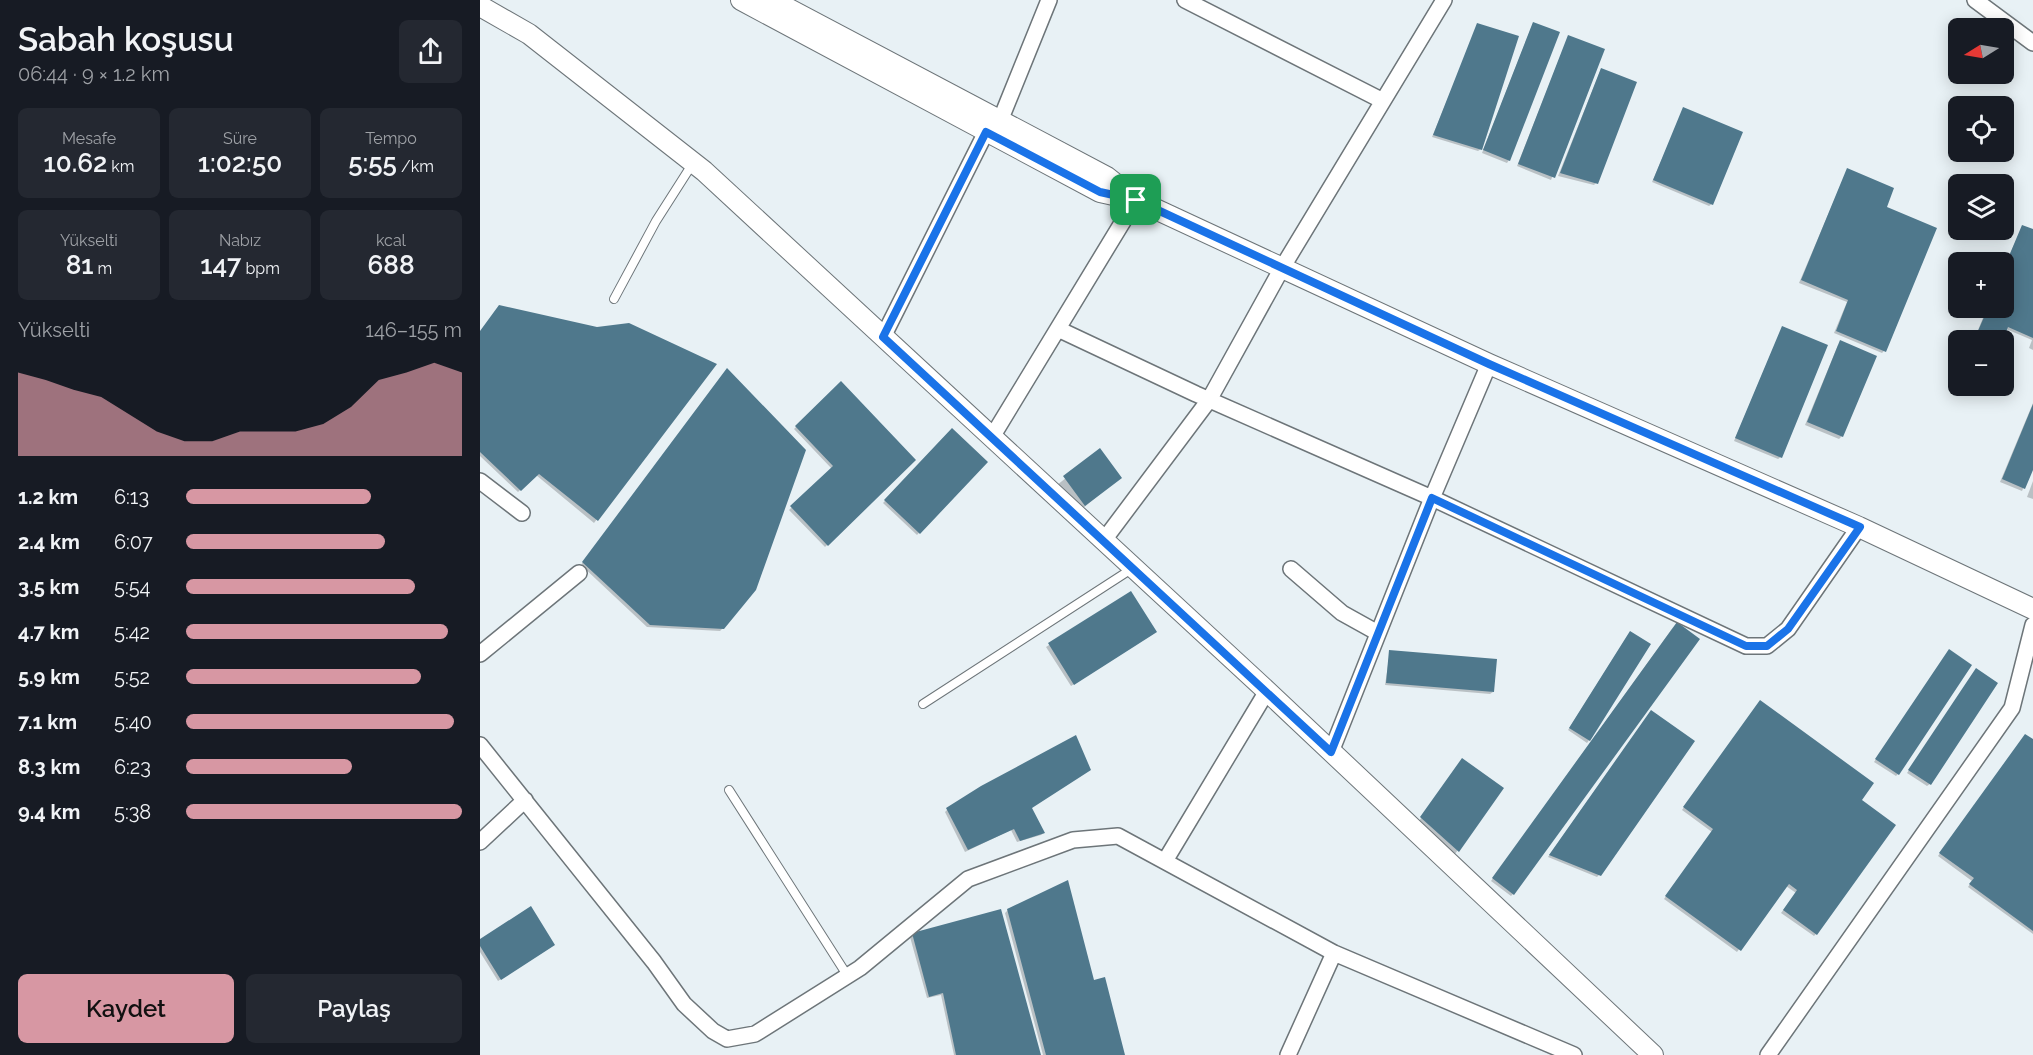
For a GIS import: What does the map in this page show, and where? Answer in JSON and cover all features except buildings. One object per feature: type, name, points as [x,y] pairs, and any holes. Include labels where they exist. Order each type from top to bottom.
[{"type":"street","points":[[741,0],[993,126]]},
{"type":"street","points":[[772,0],[993,126],[1100,192],[1136,200],[1489,364],[1860,527],[2033,609]]},
{"type":"street","points":[[883,337],[993,126],[1049,0]]},
{"type":"street","points":[[1185,0],[1383,101]]},
{"type":"street","points":[[1104,540],[1209,400],[1282,268],[1444,0]]},
{"type":"street","points":[[1975,0],[2033,43]]},
{"type":"street","points":[[480,6],[529,34],[693,163],[1267,691],[1653,1055]]},
{"type":"street","points":[[992,437],[1136,200]]},
{"type":"street","points":[[1058,329],[1209,400],[1432,498],[1746,646],[1767,646],[1788,629],[1860,527]]},
{"type":"street","points":[[1331,752],[1432,498],[1489,364]]},
{"type":"street","points":[[480,480],[522,513]]},
{"type":"street","points":[[1291,569],[1342,613],[1378,633]]},
{"type":"street","points":[[480,654],[579,573]]},
{"type":"street","points":[[1768,1055],[2012,708],[2033,625]]},
{"type":"street","points":[[1165,861],[1267,691]]},
{"type":"street","points":[[480,745],[654,962],[684,1004],[713,1031],[727,1039],[755,1034],[847,975],[968,879],[1073,840],[1118,836],[1334,953],[1574,1055]]},
{"type":"street","points":[[480,842],[525,800]]},
{"type":"street","points":[[1288,1055],[1334,953]]},
{"type":"lane","points":[[614,299],[656,221],[693,163]]},
{"type":"lane","points":[[923,704],[1133,568]]},
{"type":"lane","points":[[729,790],[847,975]]},
{"type":"route","points":[[986,132],[1100,192],[1136,200],[1489,364],[1860,527],[1788,629],[1767,646],[1746,646],[1432,498],[1331,752],[883,337],[986,132]]}]
